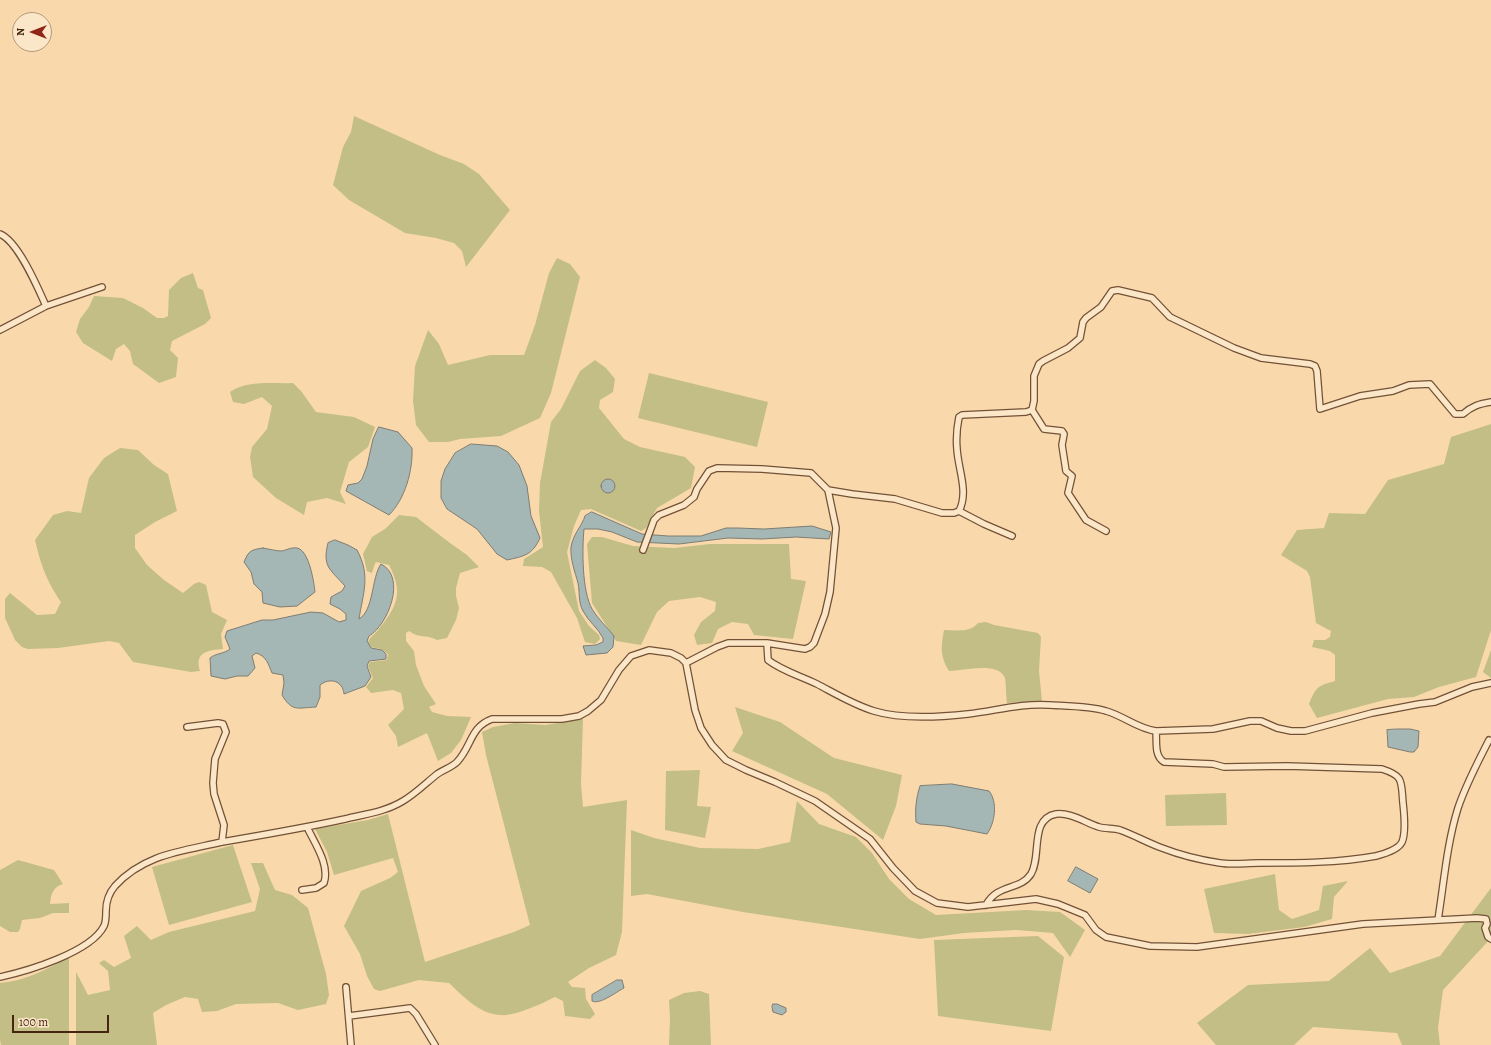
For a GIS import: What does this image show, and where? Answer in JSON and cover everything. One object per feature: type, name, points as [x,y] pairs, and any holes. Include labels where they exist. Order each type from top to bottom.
[{"type":"street","points":[[0,234],[13,244],[32,276],[46,306]]},
{"type":"street","points":[[0,330],[46,306],[102,286]]},
{"type":"street","points":[[1106,531],[1086,520],[1068,493],[1072,476],[1066,471],[1062,445],[1064,434],[1062,431],[1044,429],[1032,410],[1034,401],[1034,376],[1040,364],[1068,348],[1080,338],[1083,322],[1101,307],[1112,291],[1118,290],[1152,298],[1170,317],[1234,348],[1261,358],[1310,364],[1315,366],[1317,371],[1320,409],[1360,396],[1393,391],[1409,385],[1421,384],[1430,384],[1455,414],[1463,414],[1476,405],[1491,402]]},
{"type":"street","points":[[828,490],[895,499],[942,513],[954,513],[959,511],[963,504],[963,490],[956,450],[959,417],[962,415],[1026,412],[1032,410]]},
{"type":"street","points":[[643,550],[654,520],[659,515],[684,506],[694,497],[697,489],[709,471],[717,468],[762,469],[811,473],[828,490],[836,528],[830,592],[825,614],[814,643],[810,648],[805,649],[767,643],[728,643],[686,663]]},
{"type":"street","points":[[959,511],[1012,536]]},
{"type":"street","points":[[767,643],[768,660],[774,665],[808,680],[853,703],[876,712],[901,715],[938,716],[969,714],[1014,706],[1047,704],[1106,711],[1140,727],[1156,731],[1214,729],[1250,721],[1261,721],[1277,728],[1291,731],[1305,731],[1372,713],[1435,702],[1472,687],[1491,683]]},
{"type":"street","points":[[0,977],[41,966],[87,944],[98,935],[105,925],[109,895],[119,882],[141,865],[167,854],[387,810],[403,802],[436,775],[456,763],[482,722],[492,719],[562,720],[579,716],[588,711],[601,700],[618,670],[631,656],[649,650],[671,653],[681,658],[686,663],[695,710],[701,728],[712,745],[726,760],[815,801],[870,840],[893,868],[916,890],[937,903],[968,907],[1036,899],[1058,904],[1085,915],[1096,930],[1106,937],[1150,946],[1197,947],[1363,924],[1486,918],[1487,924],[1485,928],[1488,937],[1491,939]]},
{"type":"street","points":[[187,727],[218,723],[223,724],[225,727],[225,736],[215,759],[213,782],[214,794],[224,825],[222,842]]},
{"type":"street","points":[[986,905],[992,896],[1005,888],[1020,884],[1031,873],[1036,860],[1037,841],[1042,823],[1047,817],[1057,814],[1066,815],[1101,827],[1119,830],[1162,848],[1194,858],[1222,863],[1308,863],[1378,855],[1396,848],[1402,842],[1404,822],[1401,782],[1395,773],[1382,769],[1287,766],[1224,768],[1213,764],[1164,762],[1157,754],[1156,731]]},
{"type":"street","points":[[1438,920],[1449,850],[1458,810],[1465,788],[1489,740]]},
{"type":"street","points":[[302,890],[316,888],[324,883],[326,877],[326,868],[307,827]]},
{"type":"street","points":[[346,987],[351,1045]]},
{"type":"street","points":[[349,1016],[410,1008],[416,1014],[435,1045]]},
{"type":"shaded area","points":[[354,116],[440,155],[464,164],[479,174],[510,210],[466,267],[462,251],[454,243],[436,238],[405,233],[349,200],[333,185],[343,147],[351,132]]},
{"type":"shaded area","points":[[557,258],[570,264],[580,277],[551,393],[540,418],[501,436],[460,439],[448,442],[429,442],[416,425],[413,401],[415,366],[428,330],[439,344],[448,365],[490,355],[524,355],[535,325],[549,273]]},
{"type":"shaded area","points":[[193,273],[198,288],[203,290],[211,318],[205,324],[172,341],[170,350],[178,358],[176,377],[159,383],[133,364],[130,351],[124,344],[116,349],[112,361],[83,343],[76,332],[80,319],[89,307],[94,296],[123,298],[143,308],[157,318],[164,318],[168,316],[169,290],[181,278]]},
{"type":"shaded area","points":[[595,360],[606,368],[615,379],[613,392],[600,400],[599,408],[624,439],[640,447],[685,457],[695,467],[691,488],[657,508],[646,528],[641,531],[591,509],[581,510],[574,526],[567,552],[579,611],[589,626],[599,635],[600,639],[595,644],[585,642],[577,618],[551,572],[542,567],[523,566],[524,559],[543,547],[539,511],[540,483],[551,422],[561,409],[580,371]]},
{"type":"shaded area","points":[[649,373],[768,402],[757,447],[638,418]]},
{"type":"shaded area","points":[[293,383],[301,391],[316,412],[354,417],[375,427],[368,447],[349,462],[340,492],[346,504],[327,498],[307,502],[304,515],[276,498],[253,477],[250,457],[252,447],[267,429],[272,406],[262,397],[244,404],[233,402],[230,392],[237,388],[252,384]]},
{"type":"shaded area","points":[[1491,424],[1491,630],[1476,677],[1439,687],[1414,697],[1388,699],[1317,718],[1309,704],[1313,694],[1318,688],[1324,684],[1335,681],[1335,655],[1330,651],[1312,647],[1314,640],[1325,640],[1330,637],[1331,631],[1316,623],[1310,577],[1307,571],[1281,555],[1297,530],[1324,528],[1329,513],[1365,514],[1388,480],[1444,464],[1451,437]]},
{"type":"shaded area","points":[[379,427],[398,432],[412,448],[411,466],[404,493],[389,515],[346,491],[348,485],[358,483],[362,479],[367,466],[373,439]]},
{"type":"shaded area","points":[[471,444],[497,446],[508,452],[519,465],[527,486],[531,516],[540,538],[534,548],[527,554],[507,560],[497,554],[477,529],[447,509],[441,498],[441,481],[445,469],[455,453]]},
{"type":"shaded area","points":[[120,448],[138,450],[154,465],[168,474],[177,511],[155,522],[135,535],[135,548],[147,565],[164,580],[183,593],[199,582],[206,585],[212,612],[227,620],[221,634],[223,649],[212,650],[204,653],[199,660],[200,671],[191,672],[133,662],[119,643],[109,641],[58,648],[28,649],[22,647],[15,640],[5,618],[5,599],[10,593],[37,615],[55,614],[61,602],[51,587],[39,557],[35,540],[53,515],[67,511],[81,513],[89,478],[104,458]]},
{"type":"shaded area","points":[[605,479],[611,479],[615,483],[615,489],[611,493],[605,493],[601,489],[601,483]]},
{"type":"shaded area","points":[[592,512],[642,534],[701,536],[726,528],[764,529],[812,526],[831,532],[829,539],[796,537],[762,539],[728,538],[679,544],[637,542],[612,532],[598,529],[584,529],[583,548],[586,592],[594,613],[614,636],[613,647],[607,653],[586,655],[583,646],[596,645],[603,642],[603,638],[581,608],[578,583],[572,561],[571,547],[585,516]]},
{"type":"shaded area","points":[[399,515],[416,517],[467,555],[479,567],[460,573],[456,588],[459,608],[456,620],[447,638],[437,640],[430,637],[416,635],[409,631],[406,633],[406,641],[414,651],[416,665],[424,686],[436,704],[429,707],[432,712],[447,716],[471,717],[461,740],[451,753],[438,761],[427,733],[398,747],[396,736],[388,725],[404,709],[401,693],[393,690],[371,693],[366,687],[373,678],[368,666],[370,662],[387,660],[388,654],[381,649],[371,647],[368,642],[390,614],[394,607],[397,592],[394,575],[389,565],[376,562],[372,573],[367,571],[363,554],[372,537],[385,529]]},
{"type":"shaded area","points":[[592,537],[602,537],[633,546],[674,548],[710,544],[789,544],[791,579],[806,581],[793,639],[754,635],[748,624],[732,622],[718,629],[712,643],[697,645],[694,635],[701,622],[715,611],[716,602],[700,597],[669,601],[657,612],[641,645],[616,641],[592,603],[587,544]]},
{"type":"shaded area","points":[[335,540],[357,550],[364,568],[365,584],[359,619],[364,615],[370,602],[375,578],[381,564],[389,570],[393,579],[394,590],[388,612],[383,622],[369,636],[367,641],[371,648],[382,650],[386,654],[386,659],[369,661],[367,666],[371,677],[365,686],[344,694],[339,683],[328,681],[320,685],[320,697],[316,707],[296,708],[292,707],[282,695],[284,683],[283,675],[272,673],[268,663],[259,654],[256,653],[252,656],[255,668],[248,676],[237,676],[225,679],[211,676],[210,658],[230,649],[225,637],[227,631],[262,620],[273,620],[311,612],[323,613],[339,622],[346,620],[346,614],[330,604],[331,597],[342,591],[345,586],[331,571],[327,563],[326,551],[328,543]]},
{"type":"shaded area","points":[[263,548],[280,551],[291,548],[301,550],[308,560],[315,592],[297,606],[280,607],[263,603],[262,592],[254,584],[251,572],[244,562],[247,555],[251,551]]},
{"type":"shaded area","points":[[986,622],[994,625],[1038,633],[1041,637],[1039,671],[1042,701],[1007,703],[1005,678],[1001,673],[995,670],[980,668],[949,671],[944,661],[942,651],[944,630],[967,630],[978,623]]},
{"type":"shaded area","points":[[1491,650],[1491,678],[1483,672]]},
{"type":"shaded area","points":[[735,707],[780,722],[834,758],[902,775],[896,806],[883,840],[827,794],[732,751],[743,733]]},
{"type":"shaded area","points":[[583,719],[581,784],[583,807],[627,800],[622,932],[616,955],[589,968],[568,982],[572,987],[585,988],[586,999],[595,1014],[590,1019],[565,1016],[563,1001],[555,997],[516,1013],[508,1015],[492,1014],[472,1004],[449,983],[419,980],[380,991],[374,989],[367,976],[360,954],[344,926],[361,891],[390,878],[398,872],[393,858],[334,875],[327,852],[315,829],[368,820],[388,814],[425,962],[514,932],[530,925],[486,755],[482,732],[493,727],[515,723],[545,725]]},
{"type":"shaded area","points":[[1397,729],[1419,731],[1418,747],[1414,752],[1388,747],[1387,730]]},
{"type":"shaded area","points":[[700,770],[697,806],[711,807],[705,838],[665,830],[666,771]]},
{"type":"shaded area","points":[[952,784],[989,791],[994,801],[994,818],[987,834],[946,826],[920,824],[916,822],[916,804],[920,786]]},
{"type":"shaded area","points":[[1226,793],[1227,825],[1166,826],[1165,795]]},
{"type":"shaded area","points":[[797,801],[819,824],[856,837],[872,853],[889,879],[909,899],[936,915],[1026,910],[1060,912],[1085,930],[1070,957],[1053,933],[1016,930],[964,933],[920,939],[743,912],[647,894],[631,896],[631,830],[654,838],[700,848],[758,849],[790,842]]},
{"type":"shaded area","points":[[233,845],[252,902],[169,925],[152,867]]},
{"type":"shaded area","points":[[18,860],[54,870],[63,884],[53,891],[50,904],[69,903],[69,913],[53,913],[40,918],[22,920],[18,932],[10,932],[0,926],[0,870]]},
{"type":"shaded area","points":[[251,863],[263,863],[275,890],[292,895],[308,908],[326,974],[329,995],[326,1004],[298,1010],[278,1003],[236,1004],[217,1011],[202,1012],[198,999],[185,997],[166,1005],[153,1013],[157,1045],[76,1045],[76,972],[88,995],[110,990],[108,971],[99,963],[104,960],[114,967],[131,958],[124,936],[137,926],[151,940],[169,932],[255,911],[260,889]]},
{"type":"shaded area","points":[[1076,867],[1098,879],[1090,893],[1068,881]]},
{"type":"shaded area","points":[[1275,874],[1279,910],[1292,919],[1319,910],[1323,886],[1348,881],[1334,897],[1332,919],[1304,927],[1248,934],[1214,933],[1204,889]]},
{"type":"shaded area","points":[[1491,888],[1491,938],[1443,990],[1438,1028],[1440,1045],[1402,1045],[1397,1033],[1313,1027],[1294,1045],[1216,1045],[1197,1023],[1248,985],[1329,981],[1370,948],[1390,973],[1440,956]]},
{"type":"shaded area","points":[[1038,936],[1064,957],[1051,1031],[938,1016],[934,940]]},
{"type":"shaded area","points":[[69,957],[69,1045],[1,1045],[0,983],[27,977]]},
{"type":"shaded area","points":[[617,980],[622,980],[624,988],[604,1000],[595,1002],[592,1001],[592,995]]},
{"type":"shaded area","points":[[700,991],[709,994],[711,1045],[669,1045],[669,1000],[684,993]]},
{"type":"shaded area","points":[[773,1004],[786,1008],[786,1012],[782,1015],[773,1012]]}]
